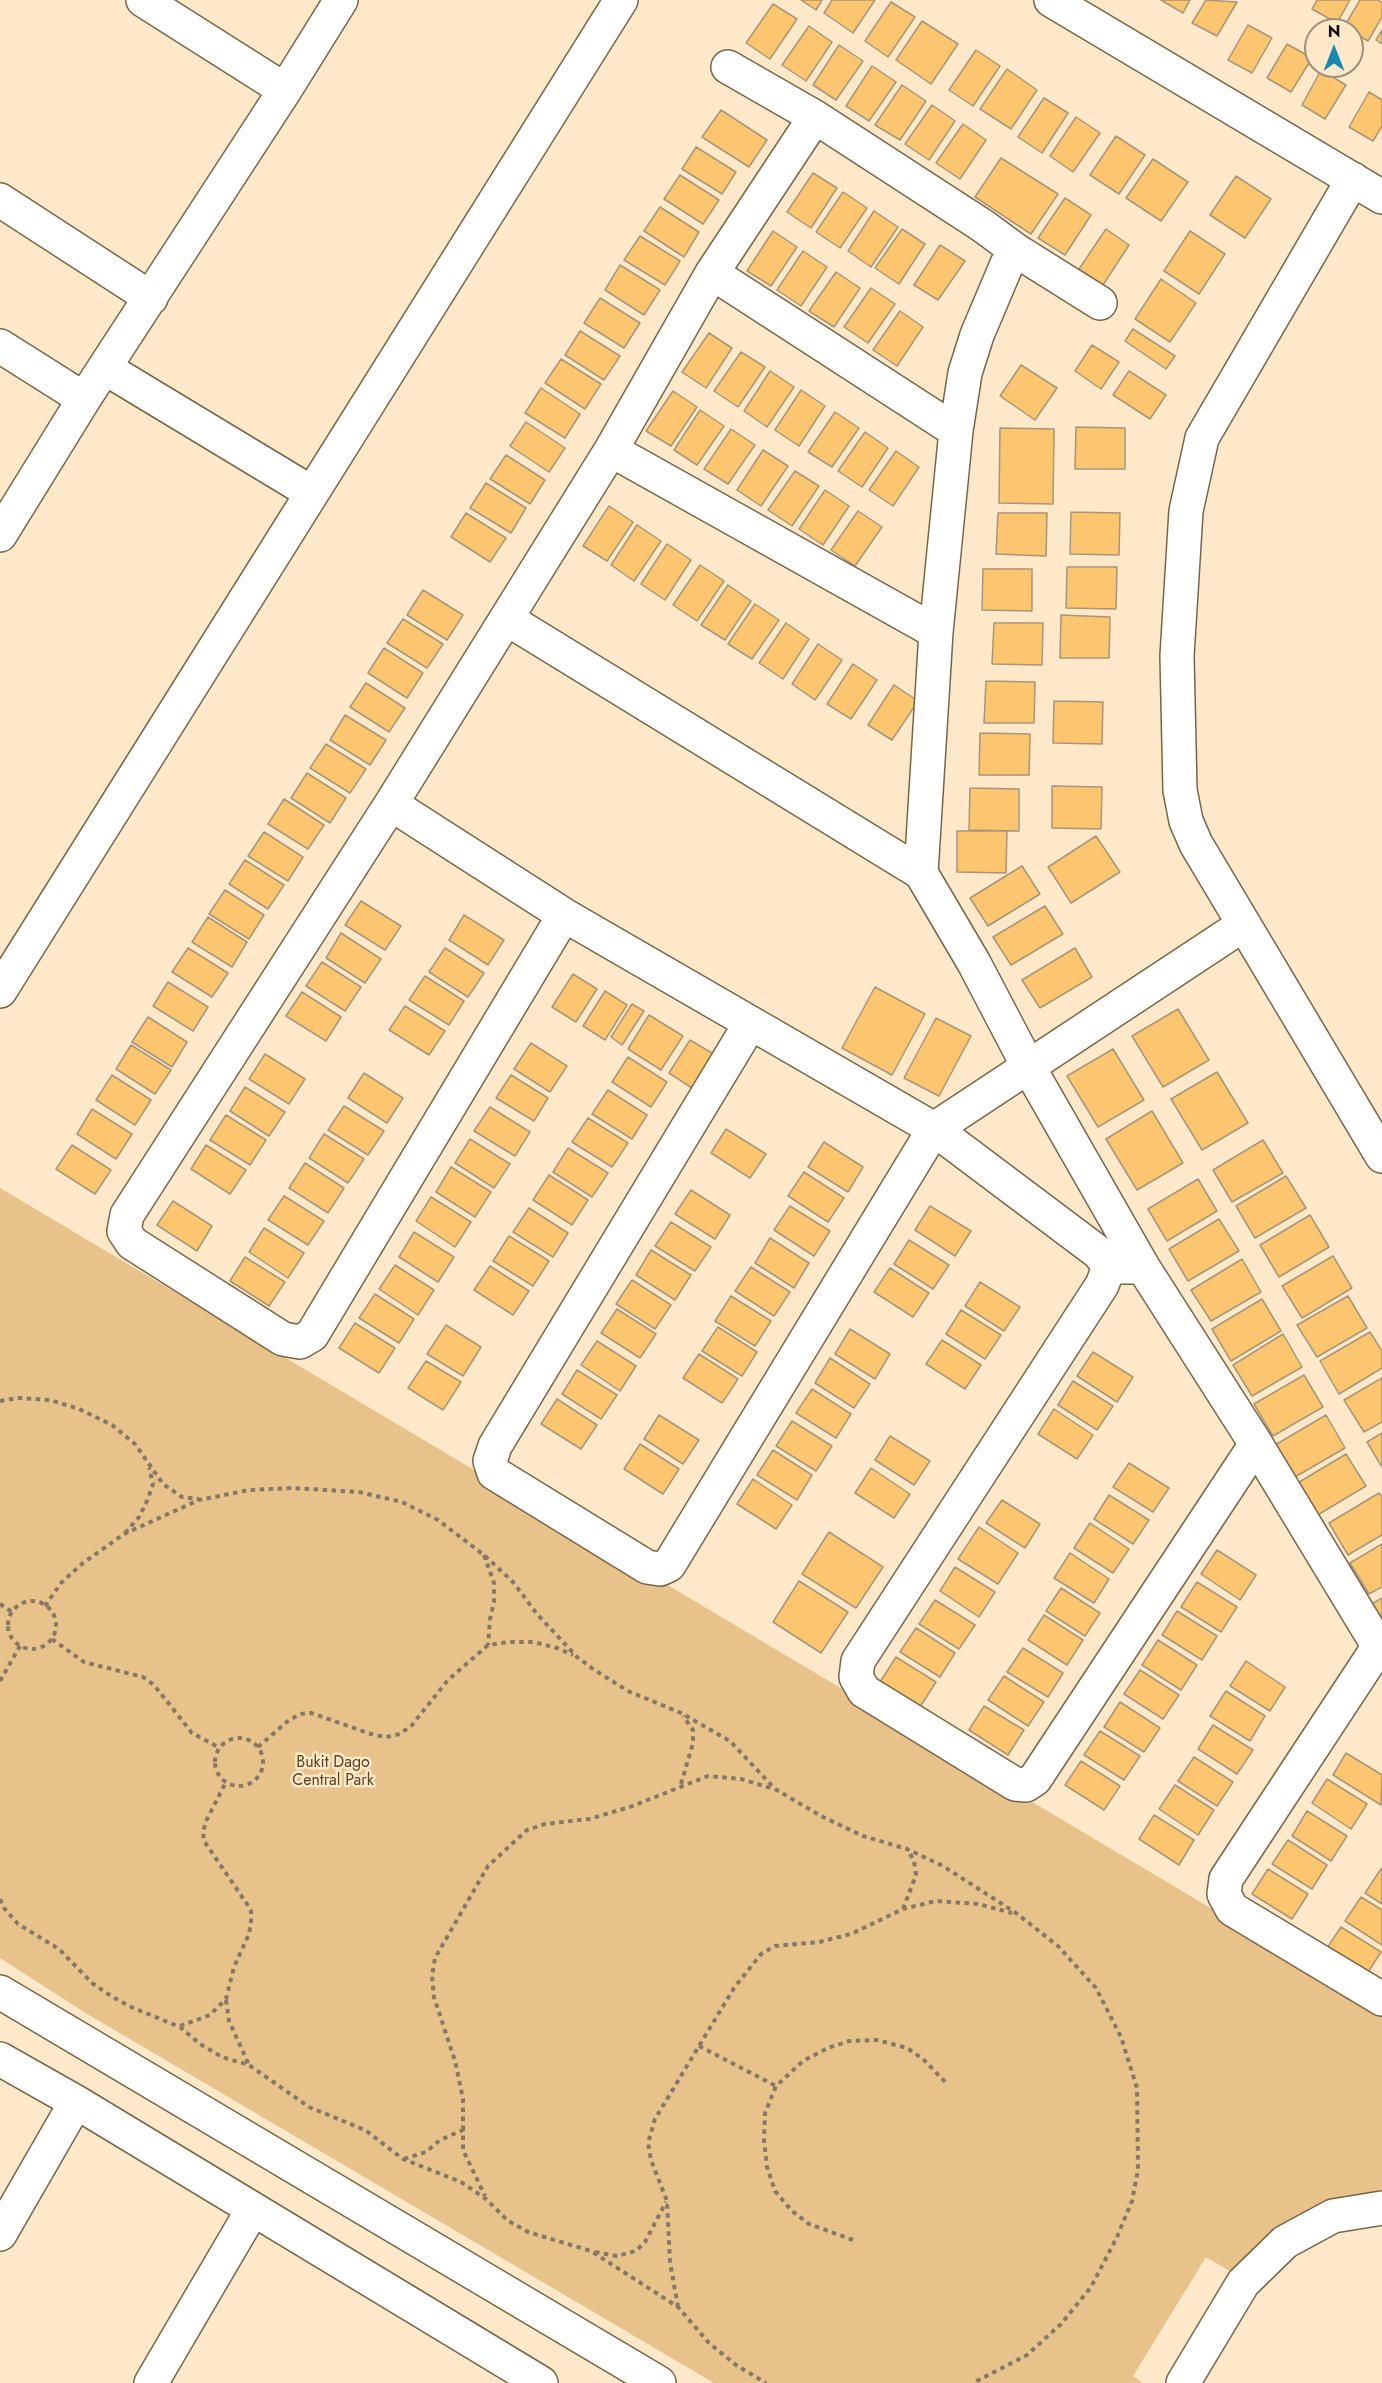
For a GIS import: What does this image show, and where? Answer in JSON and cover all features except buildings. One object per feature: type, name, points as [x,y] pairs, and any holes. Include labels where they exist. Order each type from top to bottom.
[{"type":"street","points":[[143,0],[285,90]]},
{"type":"street","points":[[0,535],[84,399],[341,0]]},
{"type":"street","points":[[0,991],[621,0]]},
{"type":"street","points":[[1052,0],[1382,197]]},
{"type":"street","points":[[728,67],[815,117],[983,226],[1017,251],[1100,303]]},
{"type":"street","points":[[564,915],[312,1335],[300,1342],[284,1339],[132,1243],[124,1231],[127,1215],[392,804],[611,450],[712,273],[815,117]]},
{"type":"street","points":[[1353,179],[1202,438],[1186,512],[1177,656],[1180,790],[1186,821],[1193,836],[1243,925],[1382,1156]]},
{"type":"street","points":[[0,200],[151,298]]},
{"type":"street","points":[[921,873],[936,632],[956,430],[965,373],[976,334],[1007,264],[1017,251]]},
{"type":"street","points":[[712,273],[956,430]]},
{"type":"street","points":[[0,346],[84,399]]},
{"type":"street","points":[[105,368],[312,493]]},
{"type":"street","points":[[611,450],[936,632]]},
{"type":"street","points":[[507,619],[921,873],[974,963],[1028,1066],[1143,1267],[1256,1444],[1380,1649],[1226,1878],[1224,1894],[1232,1910],[1382,1999]]},
{"type":"street","points":[[392,804],[564,915],[934,1129],[1099,1253],[1110,1267]]},
{"type":"street","points":[[750,1024],[495,1446],[489,1461],[494,1473],[647,1567],[660,1569],[669,1565],[934,1129],[1243,925]]},
{"type":"street","points":[[1110,1267],[1143,1267]]},
{"type":"street","points":[[1110,1267],[1096,1295],[858,1661],[856,1677],[864,1691],[1015,1784],[1026,1785],[1035,1779],[1256,1444]]},
{"type":"street","points":[[0,1992],[659,2383]]},
{"type":"street","points":[[0,2059],[76,2102],[541,2383]]},
{"type":"street","points":[[0,2234],[76,2102]]},
{"type":"street","points":[[1183,2383],[1243,2283],[1285,2242],[1333,2216],[1382,2208]]},
{"type":"street","points":[[151,2383],[253,2209]]},
{"type":"path","points":[[0,1401],[18,1398],[50,1400],[79,1409],[112,1425],[135,1444],[163,1484],[182,1497],[199,1500]]},
{"type":"path","points":[[45,1605],[68,1576],[124,1534],[139,1517],[153,1484],[148,1465]]},
{"type":"path","points":[[124,1534],[199,1500],[249,1490],[292,1488],[359,1492],[402,1502],[438,1520],[484,1555],[513,1582],[537,1614],[577,1658]]},
{"type":"path","points":[[484,1555],[494,1583],[494,1602],[489,1619],[488,1645]]},
{"type":"path","points":[[27,1602],[45,1605],[56,1621],[56,1630],[52,1639],[37,1649],[20,1646],[12,1639],[8,1630],[8,1621],[12,1612],[19,1605],[27,1602]]},
{"type":"path","points":[[0,1604],[12,1612]]},
{"type":"path","points":[[52,1639],[84,1662],[143,1677],[154,1685],[192,1733],[220,1748]]},
{"type":"path","points":[[258,1747],[289,1720],[301,1714],[311,1713],[374,1735],[386,1737],[400,1734],[412,1725],[448,1680],[488,1645],[534,1642],[557,1648],[577,1658],[628,1691],[681,1713],[730,1741],[775,1789]]},
{"type":"path","points":[[0,1681],[20,1646]]},
{"type":"path","points":[[681,1713],[693,1731],[690,1758],[681,1785]]},
{"type":"path","points":[[235,1738],[245,1738],[258,1747],[263,1757],[263,1767],[259,1775],[253,1782],[244,1785],[226,1782],[216,1767],[216,1757],[220,1748],[235,1738]]},
{"type":"path","points":[[486,2199],[462,2150],[462,2099],[455,2061],[434,1997],[432,1976],[435,1958],[488,1866],[527,1830],[545,1824],[589,1819],[630,1807],[708,1776],[741,1779],[775,1789],[821,1816],[863,1836],[907,1849],[943,1866],[1016,1913],[1058,1946],[1096,1988],[1121,2037],[1137,2088],[1138,2170],[1132,2201],[1125,2219],[1091,2287],[1061,2324],[1027,2355],[973,2383]]},
{"type":"path","points":[[226,1782],[202,1832],[204,1841],[251,1911],[249,1934],[234,1967],[226,1999],[229,2021],[249,2065]]},
{"type":"path","points":[[903,1910],[916,1875],[914,1861],[907,1849]]},
{"type":"path","points":[[0,1899],[4,1908],[18,1924],[59,1949],[92,1983],[131,2007],[180,2026],[200,2044],[222,2057],[249,2065],[309,2107],[365,2130],[403,2159],[460,2182],[486,2199],[507,2220],[528,2232],[591,2251],[617,2256],[636,2251],[645,2242],[667,2201]]},
{"type":"path","points":[[678,2307],[670,2262],[667,2201],[651,2160],[648,2143],[655,2119],[734,1988],[761,1954],[775,1946],[819,1942],[852,1934],[903,1910],[936,1901],[978,1904],[1016,1913]]},
{"type":"path","points":[[180,2026],[210,2015],[226,1999]]},
{"type":"path","points":[[853,2240],[809,2224],[792,2211],[775,2191],[767,2167],[764,2140],[765,2113],[776,2086],[803,2061],[828,2048],[849,2041],[877,2040],[908,2048],[923,2059],[946,2083]]},
{"type":"path","points":[[699,2046],[776,2086]]},
{"type":"path","points":[[403,2159],[426,2152],[440,2140],[462,2130]]},
{"type":"path","points":[[591,2251],[678,2307],[709,2343],[736,2365],[766,2383]]},
{"type":"green space","name":"Bukit Dago Central Park","points":[[0,1188],[1382,2010],[1382,2193],[1233,2273],[1206,2257],[1133,2376],[1143,2383],[714,2383],[84,2012],[0,1958]]}]
